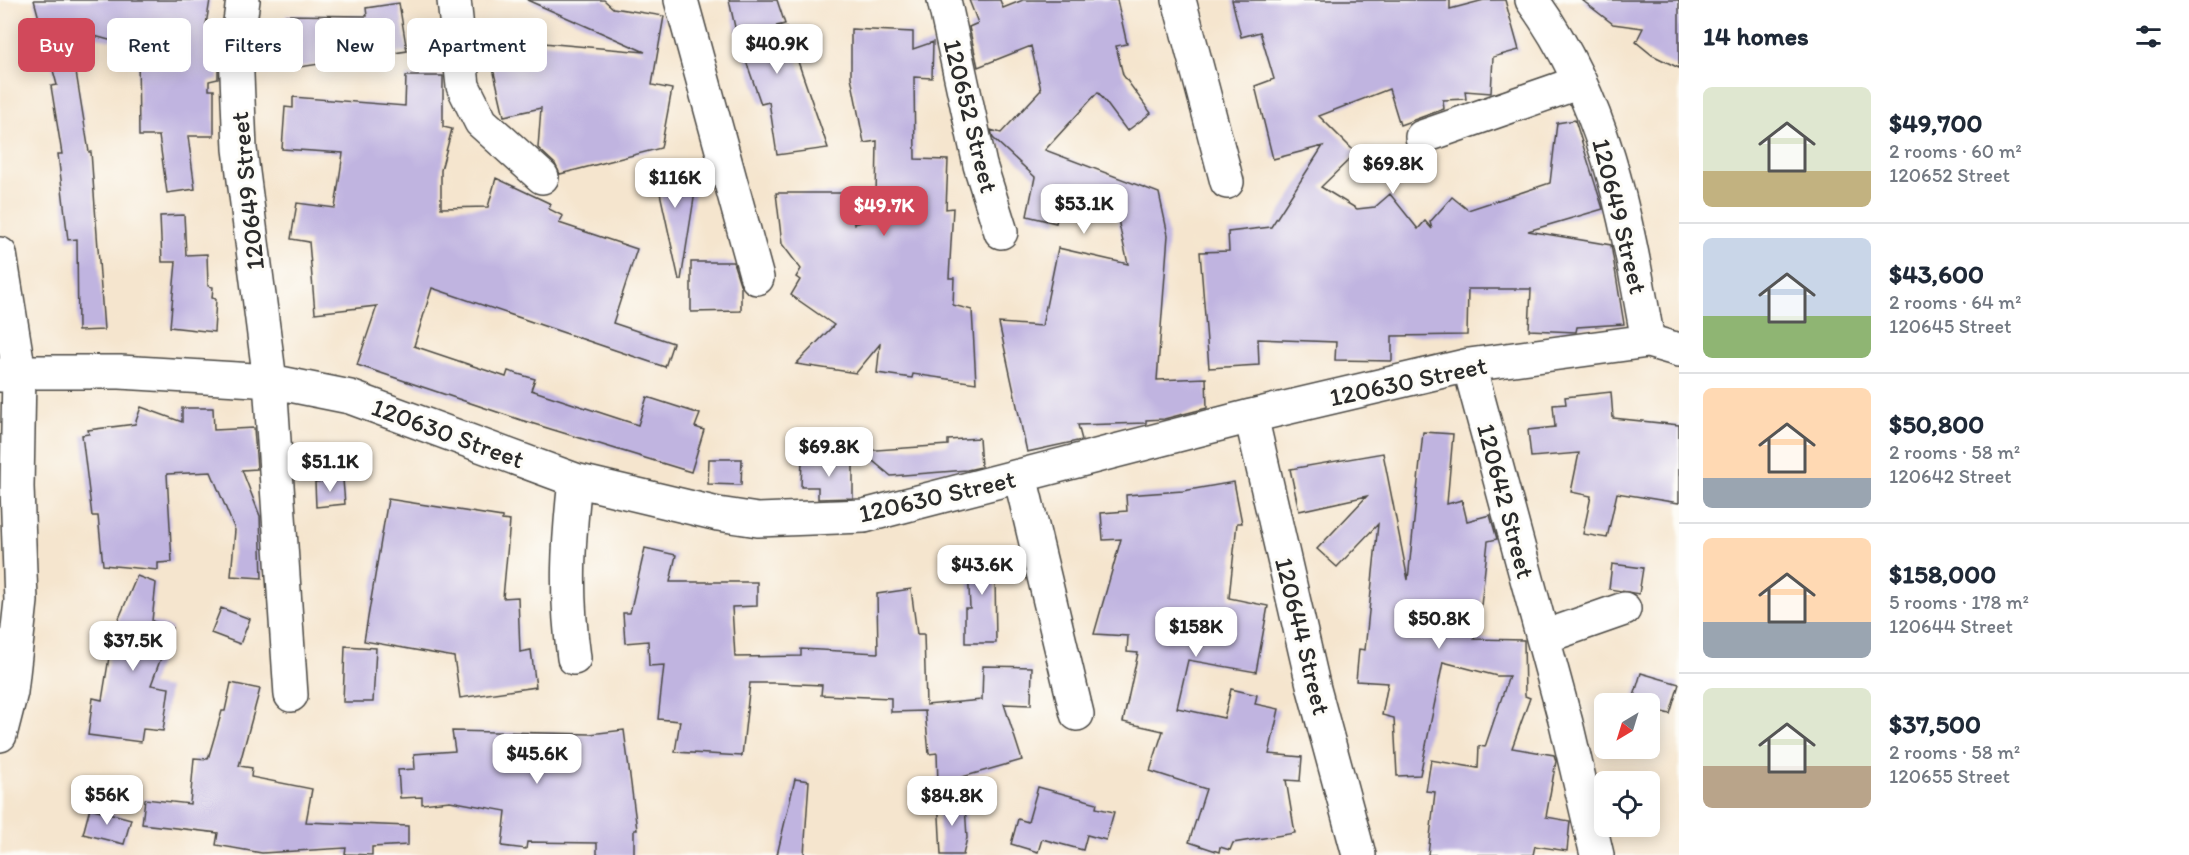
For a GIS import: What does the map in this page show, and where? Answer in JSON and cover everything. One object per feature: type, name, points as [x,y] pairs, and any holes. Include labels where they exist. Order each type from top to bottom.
[{"type":"street","name":"120649 Street","points":[[243,0],[236,51],[240,149],[270,381],[291,695]]},
{"type":"street","points":[[454,0],[463,86],[481,123],[542,177]]},
{"type":"street","points":[[681,0],[757,278]]},
{"type":"street","name":"120652 Street","points":[[944,0],[972,133],[1001,232]]},
{"type":"street","points":[[1179,0],[1227,182]]},
{"type":"street","name":"120649 Street","points":[[1532,0],[1552,29],[1580,82],[1603,138],[1625,213],[1648,341]]},
{"type":"street","points":[[1422,137],[1580,82]]},
{"type":"street","points":[[0,254],[10,373],[21,601],[11,692],[0,735]]},
{"type":"street","name":"120630 Street","points":[[10,373],[120,372],[270,381],[350,397],[576,480],[718,514],[758,520],[811,520],[864,516],[1251,416],[1469,365],[1648,341],[1679,350]]},
{"type":"street","name":"120642 Street","points":[[1469,365],[1544,637],[1597,855]]},
{"type":"street","name":"120644 Street","points":[[1251,416],[1314,689],[1359,855]]},
{"type":"street","points":[[1020,476],[1077,714]]},
{"type":"street","points":[[574,658],[567,582],[567,552],[576,480]]},
{"type":"street","points":[[1544,637],[1624,609]]},
{"type":"building","points":[[34,0],[210,0],[207,18],[203,18],[203,72],[218,72],[218,79],[209,81],[209,90],[214,90],[214,136],[188,136],[195,189],[167,193],[159,136],[139,136],[138,72],[191,72],[191,18],[107,18],[107,39],[95,36],[95,18],[39,18]]},
{"type":"building","points":[[527,0],[604,0],[613,8],[664,16],[652,85],[672,89],[661,148],[560,174],[555,164],[538,148],[541,108],[504,116],[494,72],[547,72],[547,43],[645,52]]},
{"type":"building","points":[[729,0],[777,0],[785,24],[776,26],[786,27],[828,148],[777,155],[769,102],[761,104],[736,32]]},
{"type":"building","points":[[969,0],[1000,0],[1003,8],[1023,0],[1117,0],[1127,44],[1116,46],[1123,75],[1151,113],[1127,131],[1098,92],[1045,150],[1159,193],[1168,235],[1157,380],[1206,378],[1207,408],[1164,419],[1146,420],[1146,423],[1078,425],[1082,440],[1027,452],[999,323],[1042,326],[1058,248],[1128,264],[1116,211],[1064,191],[1056,223],[1027,216],[1035,177],[993,138],[991,130],[1001,133],[1041,90],[1031,46],[978,67],[969,27],[978,23]]},
{"type":"building","points":[[1232,0],[1450,0],[1450,9],[1484,0],[1505,0],[1519,50],[1493,57],[1491,93],[1465,91],[1466,99],[1443,100],[1444,109],[1400,125],[1389,89],[1319,116],[1356,153],[1321,187],[1357,209],[1375,207],[1390,194],[1418,229],[1425,221],[1432,229],[1430,222],[1452,197],[1468,210],[1550,183],[1557,123],[1575,120],[1603,209],[1528,231],[1611,245],[1624,324],[1577,327],[1576,332],[1529,330],[1531,289],[1468,289],[1467,335],[1392,336],[1392,361],[1335,360],[1336,342],[1258,339],[1259,365],[1209,368],[1200,252],[1229,251],[1228,232],[1271,227],[1323,146],[1273,159],[1255,86],[1274,79],[1260,32],[1241,37]]},
{"type":"building","points":[[1582,0],[1679,0],[1679,68],[1652,55],[1636,42],[1643,28],[1613,24]]},
{"type":"building","points":[[399,3],[407,51],[395,53],[395,18],[315,18],[315,65],[303,67],[303,18],[286,18],[286,15],[367,16],[366,8]]},
{"type":"building","points":[[851,29],[913,32],[913,49],[933,42],[932,78],[914,77],[915,159],[948,160],[946,209],[953,208],[949,278],[954,278],[953,305],[972,310],[976,383],[913,374],[912,378],[877,373],[880,344],[856,373],[796,364],[834,325],[791,295],[800,280],[796,277],[801,269],[782,244],[776,193],[844,193],[854,224],[880,217],[876,198],[877,141],[864,143],[851,77]]},
{"type":"building","points":[[53,72],[76,72],[89,152],[91,152],[104,330],[78,331],[77,239],[68,240],[58,154],[62,154],[51,86],[57,85]]},
{"type":"building","points":[[406,76],[443,76],[443,127],[452,129],[441,170],[441,208],[488,207],[496,178],[551,204],[549,209],[563,216],[559,223],[637,249],[613,323],[673,343],[665,367],[432,288],[414,346],[506,377],[508,371],[535,379],[531,390],[638,425],[647,397],[700,414],[695,427],[704,430],[691,472],[521,420],[357,365],[377,306],[315,313],[309,242],[291,239],[297,203],[335,208],[343,153],[282,149],[285,107],[293,108],[293,97],[405,106]]},
{"type":"building","points":[[653,161],[681,166],[683,192],[695,192],[681,280],[679,280]]},
{"type":"building","points":[[184,215],[186,255],[207,254],[208,286],[213,287],[212,298],[216,299],[214,332],[170,327],[176,262],[162,262],[160,216]]},
{"type":"building","points":[[691,262],[733,262],[741,287],[741,311],[691,312]]},
{"type":"building","points":[[1611,392],[1613,418],[1679,425],[1679,503],[1617,493],[1607,538],[1583,534],[1591,496],[1571,492],[1579,453],[1531,457],[1528,430],[1555,427],[1553,405],[1566,404],[1565,397]]},
{"type":"building","points":[[141,407],[182,422],[182,408],[213,408],[214,430],[254,428],[257,469],[242,470],[260,516],[262,578],[231,576],[235,530],[211,472],[167,474],[172,562],[158,563],[158,570],[103,565],[98,516],[92,516],[82,435],[89,434],[88,430],[135,424]]},
{"type":"building","points":[[1423,432],[1453,434],[1447,504],[1462,500],[1467,521],[1490,515],[1497,539],[1488,541],[1480,615],[1474,639],[1524,640],[1525,696],[1530,698],[1512,748],[1554,755],[1556,761],[1546,817],[1570,821],[1567,851],[1535,846],[1533,855],[1428,855],[1435,792],[1426,791],[1431,760],[1478,768],[1479,746],[1485,747],[1509,676],[1497,676],[1443,662],[1420,775],[1397,776],[1394,718],[1382,715],[1388,683],[1356,681],[1359,649],[1365,650],[1378,524],[1337,567],[1317,549],[1367,496],[1299,511],[1290,469],[1383,453],[1408,580]]},
{"type":"building","points":[[979,438],[981,467],[967,470],[891,476],[861,451],[948,445],[948,440]]},
{"type":"building","points":[[709,459],[742,459],[741,485],[708,484]]},
{"type":"building","points":[[802,460],[853,460],[853,498],[818,499],[818,487],[801,487]]},
{"type":"building","points":[[343,480],[345,504],[316,507],[315,482]]},
{"type":"building","points":[[1234,482],[1242,523],[1237,523],[1229,598],[1268,606],[1256,672],[1188,660],[1177,708],[1224,718],[1231,689],[1257,695],[1255,704],[1279,709],[1269,754],[1302,757],[1300,781],[1286,780],[1295,833],[1233,843],[1230,850],[1220,847],[1219,852],[1189,842],[1206,789],[1150,771],[1163,731],[1123,722],[1138,653],[1127,652],[1128,636],[1094,634],[1121,539],[1103,540],[1101,513],[1127,511],[1126,495],[1183,491]]},
{"type":"building","points":[[388,499],[502,517],[502,520],[510,521],[503,598],[518,597],[520,652],[531,650],[536,687],[460,698],[454,657],[364,641]]},
{"type":"building","points":[[645,548],[676,555],[670,582],[757,582],[757,606],[732,607],[735,657],[801,656],[801,649],[878,653],[877,594],[911,589],[917,634],[924,634],[926,705],[982,700],[983,666],[1032,667],[1031,705],[1004,704],[1022,760],[938,784],[937,753],[929,754],[925,711],[891,712],[891,698],[821,695],[822,685],[777,683],[750,683],[742,756],[675,752],[680,721],[658,719],[664,665],[649,666],[648,641],[625,643],[623,613],[630,613]]},
{"type":"building","points":[[998,548],[1000,575],[995,575],[996,643],[965,643],[965,608],[970,608],[967,549]]},
{"type":"building","points":[[1612,564],[1643,568],[1639,594],[1609,589]]},
{"type":"building","points":[[137,576],[156,583],[152,621],[172,628],[151,685],[169,688],[163,731],[143,729],[141,742],[88,735],[93,698],[102,700],[111,645],[108,644]]},
{"type":"building","points":[[221,608],[250,619],[240,644],[211,633]]},
{"type":"building","points":[[345,646],[376,648],[373,702],[343,702]]},
{"type":"building","points":[[1641,673],[1679,684],[1670,714],[1660,712],[1660,693],[1635,693]]},
{"type":"building","points":[[231,683],[260,689],[239,766],[252,768],[251,777],[312,789],[306,822],[408,826],[408,845],[372,847],[372,855],[345,854],[346,848],[262,853],[216,845],[218,833],[142,824],[145,799],[190,804],[194,758],[208,759],[222,711],[225,711]]},
{"type":"building","points":[[624,730],[637,830],[634,830],[634,855],[597,855],[597,843],[527,842],[526,849],[502,846],[506,811],[450,801],[422,804],[422,797],[400,798],[398,770],[415,769],[414,754],[455,751],[452,731],[590,734]]},
{"type":"building","points":[[795,779],[809,781],[804,855],[777,855]]},
{"type":"building","points":[[1038,787],[1097,803],[1096,808],[1114,812],[1106,840],[1087,835],[1083,850],[1042,839],[1038,852],[1011,844],[1018,819],[1028,822]]},
{"type":"building","points":[[938,797],[965,805],[967,838],[963,855],[941,855]]},
{"type":"building","points":[[90,808],[131,819],[124,844],[83,834]]}]
